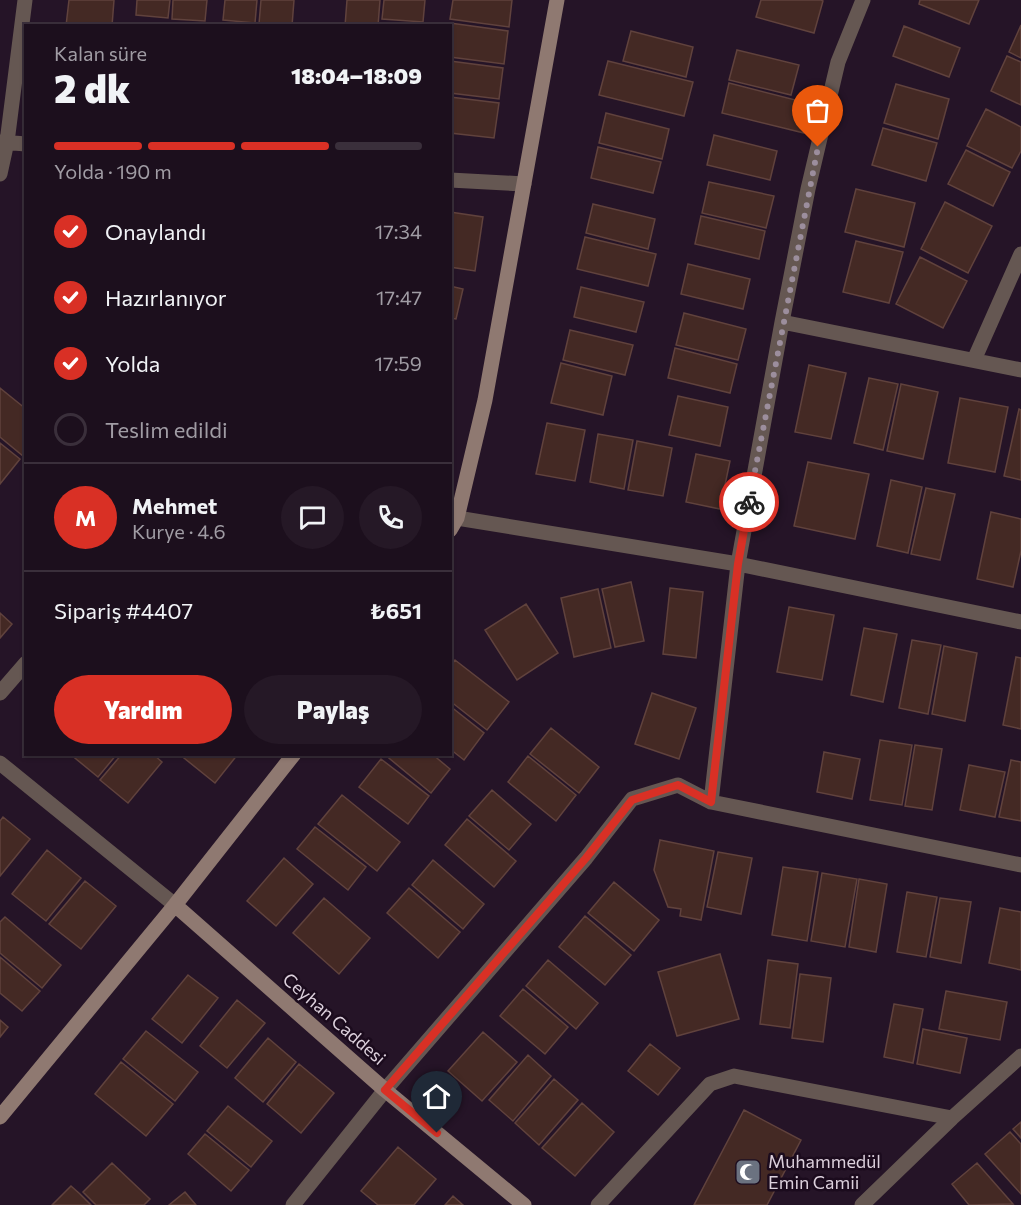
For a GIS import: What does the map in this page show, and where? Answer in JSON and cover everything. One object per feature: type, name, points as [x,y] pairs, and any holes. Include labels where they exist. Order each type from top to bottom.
[{"type":"main road","points":[[453,524],[485,400],[557,0]]},
{"type":"main road","points":[[0,1117],[175,905],[292,756]]},
{"type":"main road","name":"Ceyhan Caddesi","points":[[175,905],[385,1090],[524,1205]]},
{"type":"street","points":[[0,174],[25,0]]},
{"type":"street","points":[[711,802],[738,564],[782,322],[808,189],[838,62],[863,0]]},
{"type":"street","points":[[3,142],[24,144]]},
{"type":"street","points":[[452,180],[524,184]]},
{"type":"street","points":[[974,360],[1021,254]]},
{"type":"street","points":[[782,322],[1021,370]]},
{"type":"street","points":[[453,524],[738,564],[1021,621]]},
{"type":"street","points":[[0,693],[24,665]]},
{"type":"street","points":[[0,763],[175,905]]},
{"type":"street","points":[[293,1205],[385,1090],[586,858],[632,800],[678,785],[711,802],[1021,865]]},
{"type":"street","points":[[862,1205],[952,1118],[1021,1056]]},
{"type":"street","points":[[598,1205],[710,1084],[734,1076],[952,1118]]},
{"type":"building","points":[[69,0],[114,0],[112,24],[66,24]]},
{"type":"building","points":[[137,0],[170,0],[168,18],[136,15]]},
{"type":"building","points":[[173,0],[207,0],[205,21],[172,19]]},
{"type":"building","points":[[225,0],[257,0],[255,23],[223,20]]},
{"type":"building","points":[[261,0],[294,0],[292,24],[259,24]]},
{"type":"building","points":[[347,0],[380,0],[378,24],[345,24]]},
{"type":"building","points":[[384,0],[425,0],[423,22],[382,19]]},
{"type":"building","points":[[453,0],[512,0],[509,27],[450,19]]},
{"type":"building","points":[[761,0],[823,1],[814,33],[756,17]]},
{"type":"building","points":[[920,0],[979,0],[969,24],[919,4]]},
{"type":"building","points":[[450,23],[508,31],[504,64],[452,57],[452,24]]},
{"type":"building","points":[[1021,25],[1021,58],[1009,52]]},
{"type":"building","points":[[904,26],[960,48],[949,77],[893,56]]},
{"type":"building","points":[[631,31],[693,47],[686,77],[623,61]]},
{"type":"building","points":[[737,50],[799,65],[791,95],[729,80]]},
{"type":"building","points":[[1007,56],[1021,62],[1021,105],[991,91]]},
{"type":"building","points":[[452,61],[503,68],[499,99],[452,93]]},
{"type":"building","points":[[608,61],[693,82],[684,116],[599,95]]},
{"type":"building","points":[[729,83],[811,104],[804,133],[722,113]]},
{"type":"building","points":[[896,84],[949,99],[938,139],[884,123]]},
{"type":"building","points":[[452,97],[499,103],[494,138],[452,133]]},
{"type":"building","points":[[986,109],[1021,127],[1021,151],[1012,168],[967,146]]},
{"type":"building","points":[[606,113],[669,129],[662,159],[599,143]]},
{"type":"building","points":[[883,128],[937,143],[926,181],[872,165]]},
{"type":"building","points":[[714,135],[777,151],[770,180],[707,165]]},
{"type":"building","points":[[598,147],[661,162],[653,193],[591,178]]},
{"type":"building","points":[[966,150],[1010,172],[993,206],[948,184]]},
{"type":"building","points":[[709,182],[774,196],[766,228],[702,213]]},
{"type":"building","points":[[856,189],[915,203],[904,247],[845,232]]},
{"type":"building","points":[[945,202],[992,226],[968,273],[921,249]]},
{"type":"building","points":[[593,204],[655,219],[648,249],[586,233]]},
{"type":"building","points":[[452,212],[483,217],[475,271],[452,267]]},
{"type":"building","points":[[701,216],[765,231],[759,259],[695,244]]},
{"type":"building","points":[[585,237],[656,254],[648,286],[577,269]]},
{"type":"building","points":[[856,241],[903,252],[889,303],[843,292]]},
{"type":"building","points":[[920,257],[967,281],[943,328],[896,304]]},
{"type":"building","points":[[688,264],[750,279],[743,309],[681,294]]},
{"type":"building","points":[[452,286],[463,289],[456,319],[452,318]]},
{"type":"building","points":[[581,287],[644,302],[636,332],[574,317]]},
{"type":"building","points":[[684,313],[746,329],[738,360],[676,345]]},
{"type":"building","points":[[570,330],[633,345],[625,375],[563,360]]},
{"type":"building","points":[[675,348],[737,364],[730,393],[668,378]]},
{"type":"building","points":[[561,363],[612,376],[603,415],[551,403]]},
{"type":"building","points":[[809,365],[846,373],[831,439],[795,432]]},
{"type":"building","points":[[869,378],[898,384],[883,450],[854,443]]},
{"type":"building","points":[[901,384],[938,392],[923,459],[887,451]]},
{"type":"building","points":[[0,388],[24,407],[24,455],[0,437]]},
{"type":"building","points":[[678,396],[728,407],[720,446],[669,435]]},
{"type":"building","points":[[960,398],[1008,407],[995,472],[948,463]]},
{"type":"building","points":[[1019,409],[1021,410],[1021,480],[1004,476]]},
{"type":"building","points":[[547,423],[585,430],[575,481],[536,474]]},
{"type":"building","points":[[598,434],[633,440],[624,489],[590,482]]},
{"type":"building","points":[[637,441],[672,448],[663,496],[628,490]]},
{"type":"building","points":[[0,443],[20,459],[0,484]]},
{"type":"building","points":[[696,454],[730,461],[720,509],[686,502]]},
{"type":"building","points":[[808,462],[869,474],[855,539],[794,526]]},
{"type":"building","points":[[891,480],[922,487],[908,553],[877,546]]},
{"type":"building","points":[[926,488],[955,494],[940,560],[911,554]]},
{"type":"building","points":[[991,512],[1021,519],[1021,551],[1013,587],[977,579]]},
{"type":"building","points":[[631,582],[644,641],[615,647],[602,589]]},
{"type":"building","points":[[670,588],[703,592],[696,658],[663,654]]},
{"type":"building","points":[[598,589],[611,648],[574,657],[561,598]]},
{"type":"building","points":[[526,604],[558,653],[517,680],[485,630]]},
{"type":"building","points":[[789,607],[834,615],[822,680],[777,672]]},
{"type":"building","points":[[0,613],[12,624],[0,638]]},
{"type":"building","points":[[864,628],[897,634],[883,702],[851,695]]},
{"type":"building","points":[[912,640],[941,645],[928,714],[899,708]]},
{"type":"building","points":[[944,646],[977,653],[965,721],[932,714]]},
{"type":"building","points":[[1016,657],[1021,658],[1021,729],[1003,725]]},
{"type":"building","points":[[455,660],[509,702],[487,730],[452,703],[452,664]]},
{"type":"building","points":[[652,693],[696,708],[679,759],[635,744]]},
{"type":"building","points":[[452,708],[484,733],[464,760],[452,751]]},
{"type":"building","points":[[551,728],[599,767],[579,793],[530,754]]},
{"type":"building","points":[[880,740],[912,745],[902,805],[870,800]]},
{"type":"building","points":[[915,745],[942,749],[932,810],[905,806]]},
{"type":"building","points":[[824,752],[860,759],[852,799],[817,792]]},
{"type":"building","points":[[72,756],[115,756],[98,777]]},
{"type":"building","points":[[120,756],[155,756],[162,762],[128,803],[100,780]]},
{"type":"building","points":[[181,756],[236,756],[215,783]]},
{"type":"building","points":[[386,756],[434,756],[450,769],[431,793]]},
{"type":"building","points":[[528,756],[576,795],[556,821],[508,782]]},
{"type":"building","points":[[381,759],[429,796],[408,824],[359,787]]},
{"type":"building","points":[[1011,760],[1021,762],[1021,821],[999,817]]},
{"type":"building","points":[[969,765],[1005,772],[995,817],[960,810]]},
{"type":"building","points":[[492,790],[531,824],[509,850],[469,816]]},
{"type":"building","points":[[342,795],[400,842],[377,871],[318,824]]},
{"type":"building","points":[[3,817],[30,839],[0,876],[0,821]]},
{"type":"building","points":[[467,819],[516,861],[494,887],[445,845]]},
{"type":"building","points":[[315,827],[366,867],[348,890],[297,849]]},
{"type":"building","points":[[660,840],[714,851],[701,920],[680,916],[681,909],[668,907],[654,870]]},
{"type":"building","points":[[47,850],[81,878],[46,921],[12,894]]},
{"type":"building","points":[[718,852],[752,858],[741,914],[707,907]]},
{"type":"building","points":[[284,858],[313,884],[276,926],[247,901]]},
{"type":"building","points":[[433,860],[484,904],[463,929],[412,885]]},
{"type":"building","points":[[783,867],[818,872],[807,941],[772,935]]},
{"type":"building","points":[[822,873],[857,879],[845,947],[811,941]]},
{"type":"building","points":[[859,879],[887,884],[876,952],[849,947]]},
{"type":"building","points":[[85,881],[116,906],[81,949],[49,924]]},
{"type":"building","points":[[614,882],[659,920],[634,951],[588,913]]},
{"type":"building","points":[[409,888],[460,932],[438,958],[387,913]]},
{"type":"building","points":[[907,892],[937,897],[926,957],[897,952]]},
{"type":"building","points":[[324,898],[370,938],[339,974],[293,933]]},
{"type":"building","points":[[940,898],[971,902],[961,963],[930,957]]},
{"type":"building","points":[[1000,908],[1021,912],[1021,970],[989,963]]},
{"type":"building","points":[[585,916],[631,955],[605,985],[559,947]]},
{"type":"building","points":[[5,917],[61,965],[42,988],[0,953],[0,922]]},
{"type":"building","points":[[720,954],[739,1019],[677,1036],[658,972]]},
{"type":"building","points":[[0,957],[40,991],[22,1011],[0,993]]},
{"type":"building","points":[[548,960],[598,1003],[576,1029],[526,986]]},
{"type":"building","points":[[768,960],[798,964],[790,1028],[760,1024]]},
{"type":"building","points":[[800,974],[831,978],[823,1042],[792,1038]]},
{"type":"building","points":[[188,975],[218,998],[182,1043],[152,1019]]},
{"type":"building","points":[[523,989],[568,1027],[545,1054],[500,1016]]},
{"type":"building","points":[[946,991],[1007,1002],[1000,1040],[939,1029]]},
{"type":"building","points":[[237,1000],[265,1023],[227,1068],[200,1046]]},
{"type":"building","points":[[894,1004],[923,1009],[913,1063],[884,1057]]},
{"type":"building","points":[[0,1020],[8,1027],[0,1037]]},
{"type":"building","points":[[923,1029],[967,1038],[960,1073],[917,1064]]},
{"type":"building","points":[[146,1031],[198,1072],[175,1101],[123,1059]]},
{"type":"building","points":[[483,1032],[517,1062],[482,1101],[448,1071]]},
{"type":"building","points":[[268,1038],[296,1062],[263,1102],[235,1078]]},
{"type":"building","points":[[650,1044],[680,1068],[658,1095],[628,1071]]},
{"type":"building","points":[[528,1055],[551,1076],[513,1121],[489,1100]]},
{"type":"building","points":[[121,1062],[173,1104],[146,1136],[95,1094]]},
{"type":"building","points":[[299,1064],[334,1093],[301,1133],[267,1104]]},
{"type":"building","points":[[554,1079],[578,1100],[539,1145],[515,1123]]},
{"type":"building","points":[[582,1103],[614,1132],[575,1176],[542,1148]]},
{"type":"building","points":[[228,1106],[272,1141],[251,1167],[207,1131]]},
{"type":"building","name":"Muhammedül Emin Camii","points":[[744,1110],[801,1140],[767,1205],[694,1205]]},
{"type":"building","points":[[1021,1122],[1021,1138],[1013,1129]]},
{"type":"building","points":[[1010,1132],[1021,1144],[1021,1194],[985,1154]]},
{"type":"building","points":[[205,1134],[249,1170],[231,1191],[188,1154]]},
{"type":"building","points":[[398,1147],[436,1179],[414,1205],[378,1205],[361,1191]]},
{"type":"building","points":[[112,1163],[150,1199],[144,1205],[96,1205],[83,1192]]},
{"type":"building","points":[[977,1163],[1013,1204],[969,1205],[952,1184]]},
{"type":"building","points":[[71,1186],[80,1194],[91,1205],[52,1205]]},
{"type":"building","points":[[185,1192],[196,1205],[169,1205]]},
{"type":"building","points":[[453,1196],[463,1205],[445,1205]]},
{"type":"way so far","points":[[749,502],[782,322],[818,147]]},
{"type":"place","name":"Muhammedül Emin Camii","points":[[748,1172]]},
{"type":"route","points":[[437,1133],[385,1090],[586,858],[632,800],[678,785],[711,802],[738,564],[749,502]]}]
